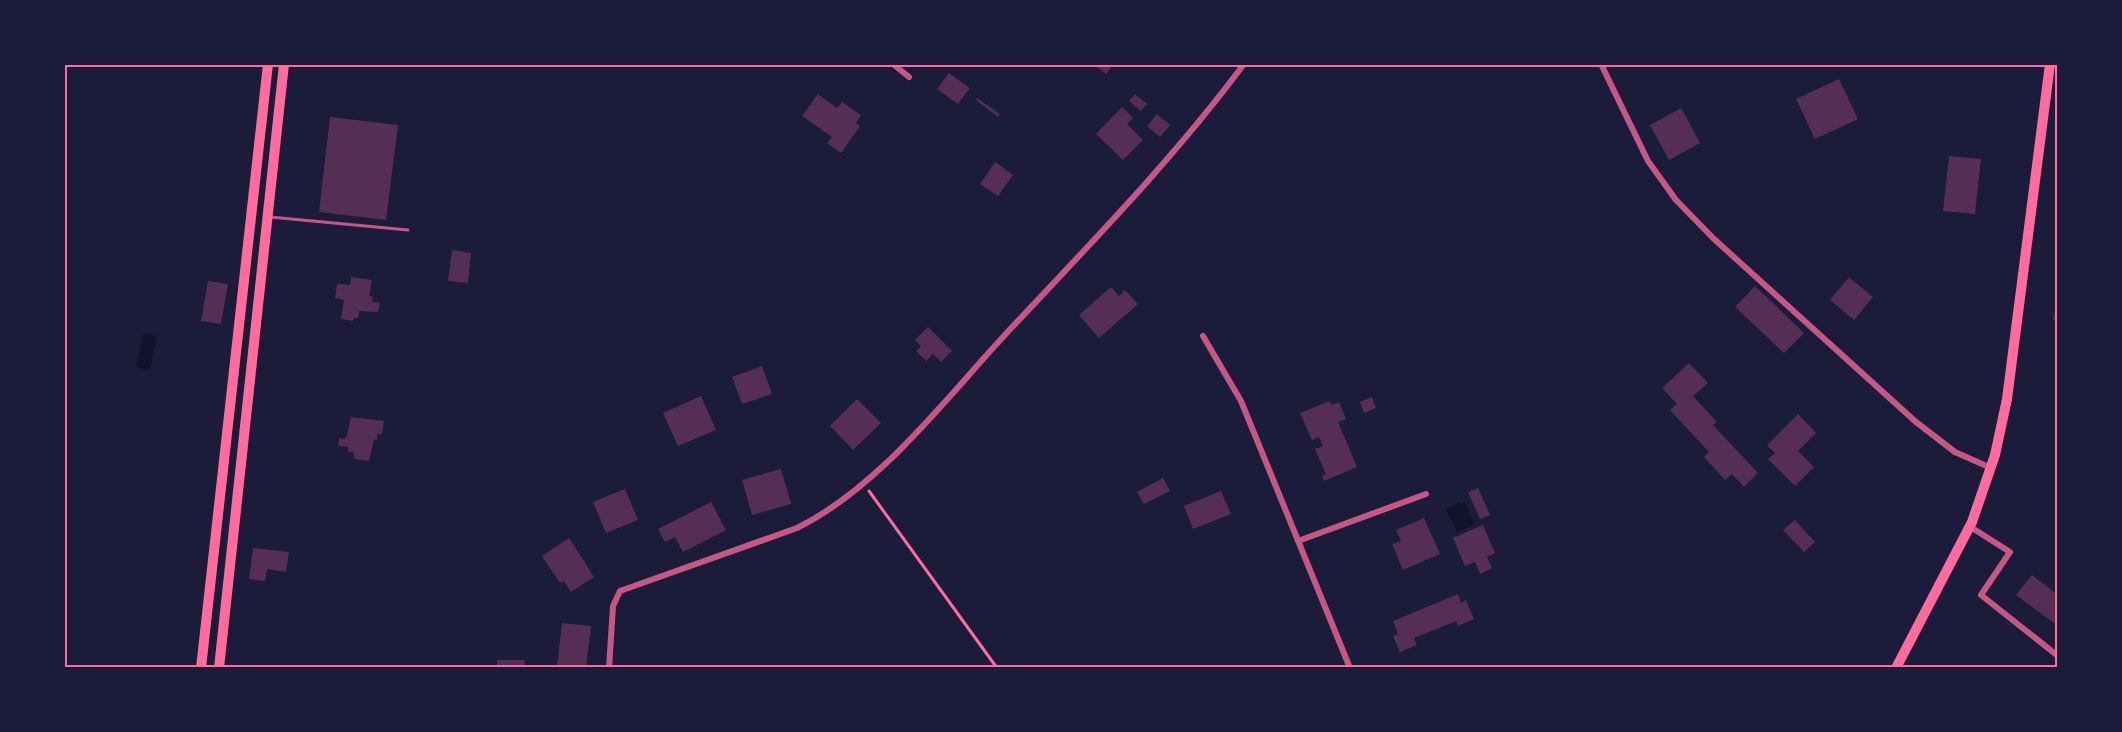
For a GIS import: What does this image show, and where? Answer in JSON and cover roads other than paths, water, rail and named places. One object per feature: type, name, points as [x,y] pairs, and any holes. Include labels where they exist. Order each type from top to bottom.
[{"type":"main road","points":[[201,668],[268,64]]},
{"type":"main road","points":[[219,668],[284,64]]},
{"type":"main road","points":[[1896,668],[1970,526],[1991,468],[2007,399],[2050,64]]},
{"type":"street","points":[[893,64],[909,77]]},
{"type":"street","points":[[609,668],[613,606],[620,591],[797,528],[823,513],[862,482],[921,429],[1173,154],[1244,64]]},
{"type":"street","points":[[1601,64],[1647,161],[1673,197],[1714,239],[1921,426],[1955,452],[1991,468]]},
{"type":"street","points":[[1203,336],[1241,401],[1350,668]]},
{"type":"street","points":[[1298,541],[1426,494]]},
{"type":"street","points":[[1970,526],[2010,552],[1981,595],[2058,656]]},
{"type":"lane","points":[[268,217],[408,230]]}]
